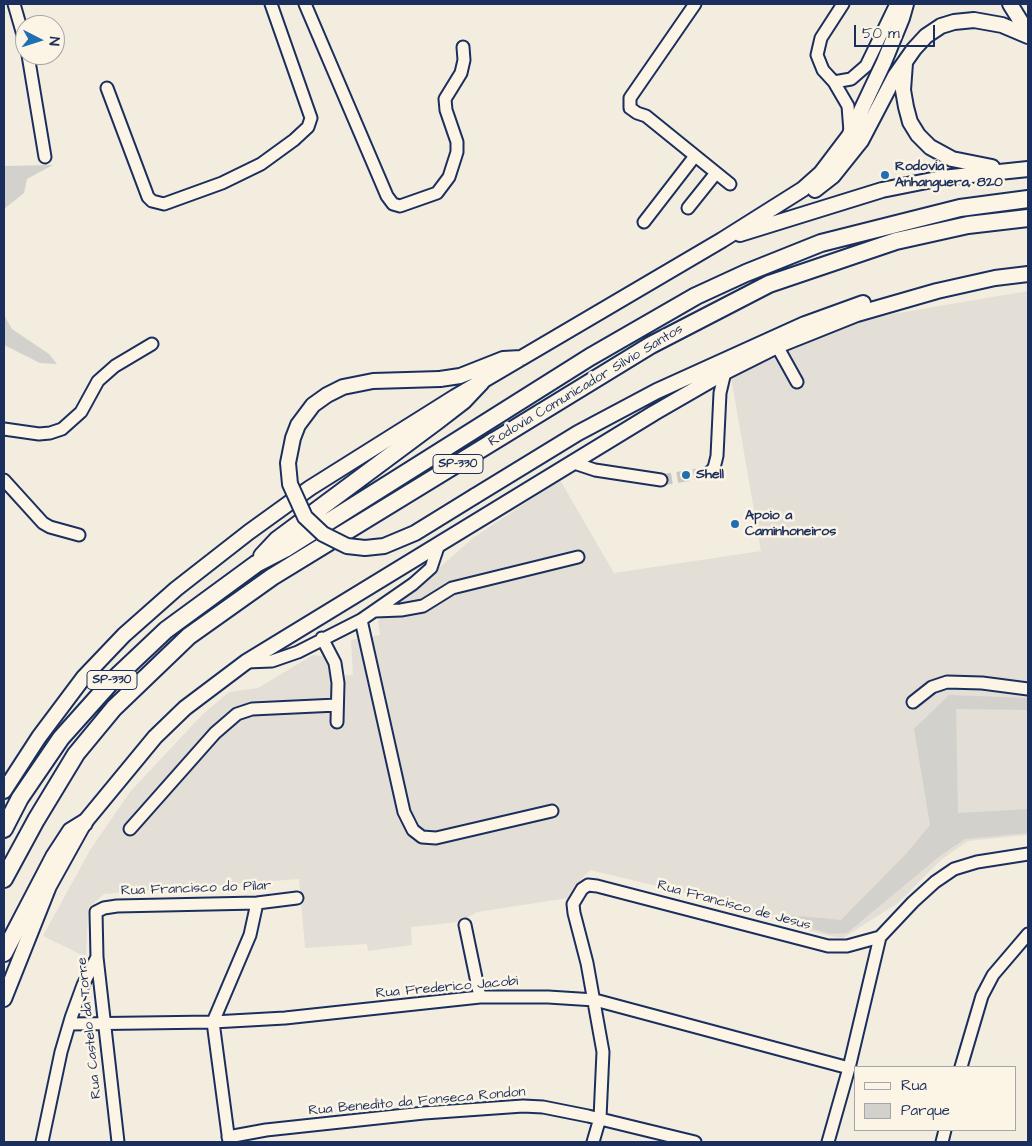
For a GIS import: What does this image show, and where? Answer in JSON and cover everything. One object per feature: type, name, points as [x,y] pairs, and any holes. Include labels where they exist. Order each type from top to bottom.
[{"type":"highway","name":"Rodovia Comunicador Silvio Santos","points":[[4,829],[20,798],[61,738],[112,681],[166,630],[256,564],[317,528],[590,357],[696,296],[738,276],[821,243],[960,208],[1028,199]]},
{"type":"highway","name":"Rodovia Comunicador Silvio Santos","points":[[4,880],[36,820],[76,754],[114,708],[189,636],[272,577],[651,345],[769,284],[896,241],[968,225],[1028,218]]},
{"type":"highway","points":[[256,564],[277,540],[443,416],[481,382]]},
{"type":"highway","points":[[4,953],[54,857],[72,831],[84,823]]},
{"type":"main road","points":[[4,792],[39,737],[84,677],[124,635],[176,589],[249,532],[310,488],[481,382],[722,240],[803,189],[821,174],[849,136],[884,62],[906,4]]},
{"type":"main road","points":[[1010,4],[1028,34]]},
{"type":"main road","points":[[758,217],[800,199],[833,176],[861,141],[905,62],[926,36],[941,26],[954,22],[989,21],[1028,34]]},
{"type":"main road","points":[[905,62],[903,90],[906,108],[910,122],[918,135],[930,147],[952,159],[1009,170]]},
{"type":"main road","points":[[722,240],[882,190],[942,178],[1028,169]]},
{"type":"main road","points":[[4,999],[49,886],[84,823],[155,737],[185,708],[246,662],[725,372],[777,346],[857,314],[937,291],[995,278],[1028,274]]},
{"type":"main road","points":[[524,358],[503,359],[460,376],[440,379],[372,381],[344,387],[314,406],[296,431],[288,463],[290,484],[305,516],[323,534],[347,546],[365,548],[384,546],[415,533],[578,433],[623,409],[805,324],[897,294],[937,291]]},
{"type":"street","points":[[107,88],[148,197],[152,201],[164,204],[222,183],[261,164],[294,140],[308,127],[311,118],[271,4]]},
{"type":"street","points":[[305,4],[387,196],[393,204],[400,206],[437,193],[449,177],[457,152],[457,142],[446,110],[445,99],[461,73],[464,60],[463,47]]},
{"type":"street","points":[[695,4],[630,98],[630,108],[646,116],[730,184]]},
{"type":"street","points":[[843,4],[817,48],[819,61],[848,106],[850,118],[849,136]]},
{"type":"street","points":[[834,82],[851,79],[866,66],[896,4]]},
{"type":"street","points":[[30,65],[45,157]]},
{"type":"street","points":[[644,222],[695,156]]},
{"type":"street","points":[[688,208],[716,173]]},
{"type":"street","points":[[4,429],[39,434],[62,429],[80,412],[98,381],[115,366],[152,344]]},
{"type":"street","points":[[777,346],[797,382]]},
{"type":"street","points":[[710,472],[714,468],[716,456],[720,393],[725,372]]},
{"type":"street","points":[[574,463],[595,470],[661,480]]},
{"type":"street","points":[[4,480],[43,523],[79,536]]},
{"type":"street","points":[[246,662],[272,661],[298,652],[322,638],[361,620],[413,584],[431,568],[439,544]]},
{"type":"street","points":[[375,611],[401,610],[423,606],[452,588],[578,557]]},
{"type":"street","points":[[361,620],[404,812],[413,830],[422,837],[436,838],[552,811]]},
{"type":"street","points":[[322,638],[335,663],[337,722]]},
{"type":"street","points":[[913,702],[932,687],[947,682],[1028,689]]},
{"type":"street","points":[[130,830],[215,733],[237,714],[252,709],[337,705]]},
{"type":"street","points":[[828,1142],[849,1068],[880,937],[920,895],[954,869],[976,862],[1028,854]]},
{"type":"street","name":"Rua Francisco de Jesus","points":[[595,1000],[573,904],[582,889],[588,885],[828,946],[848,946],[880,937]]},
{"type":"street","name":"Rua Francisco do Pilar","points":[[98,911],[117,906],[257,903],[297,898]]},
{"type":"street","points":[[228,1140],[213,1022],[250,935],[257,903]]},
{"type":"street","name":"Rua Castelo da Torre","points":[[98,911],[95,918],[97,957],[118,1142]]},
{"type":"street","points":[[466,925],[480,997]]},
{"type":"street","points":[[961,1066],[982,996],[993,976],[1028,934]]},
{"type":"street","points":[[42,1142],[61,1052],[82,985],[97,957]]},
{"type":"street","name":"Rua Frederico Jacobi","points":[[70,1024],[213,1022],[285,1018],[480,997],[548,997],[595,1000],[849,1068]]},
{"type":"street","points":[[593,1142],[600,1118],[603,1052],[595,1000]]},
{"type":"street","name":"Rua Benedito da Fonseca Rondon","points":[[228,1140],[266,1130],[497,1107],[543,1107],[600,1118],[695,1142]]},
{"type":"shaded area","points":[[1028,291],[1028,835],[968,841],[942,859],[898,903],[843,938],[829,936],[669,889],[590,870],[573,888],[568,898],[477,912],[459,922],[411,927],[412,945],[368,951],[367,944],[305,948],[299,879],[104,894],[88,908],[86,957],[43,936],[90,850],[130,792],[202,715],[229,692],[258,688],[313,655],[323,656],[328,662],[331,676],[353,675],[351,640],[380,635],[378,621],[473,538],[560,480],[614,573],[761,551],[731,377],[863,319]]},
{"type":"green space","points":[[53,165],[27,179],[24,193],[4,209],[4,166]]},
{"type":"green space","points":[[4,315],[12,329],[49,354],[57,364],[40,363],[4,345]]},
{"type":"green space","points":[[949,695],[1028,698],[1028,710],[956,709],[958,813],[1028,809],[1028,833],[965,839],[941,855],[847,933],[830,934],[788,921],[789,915],[841,920],[906,854],[930,825],[914,729]]},
{"type":"tunnel","points":[[661,480],[710,472]]},
{"type":"place","name":"Rodovia Anhanguera, 820","points":[[885,175]]},
{"type":"place","name":"Shell","points":[[686,475]]},
{"type":"place","name":"Apoio a Caminhoneiros","points":[[735,524]]}]
